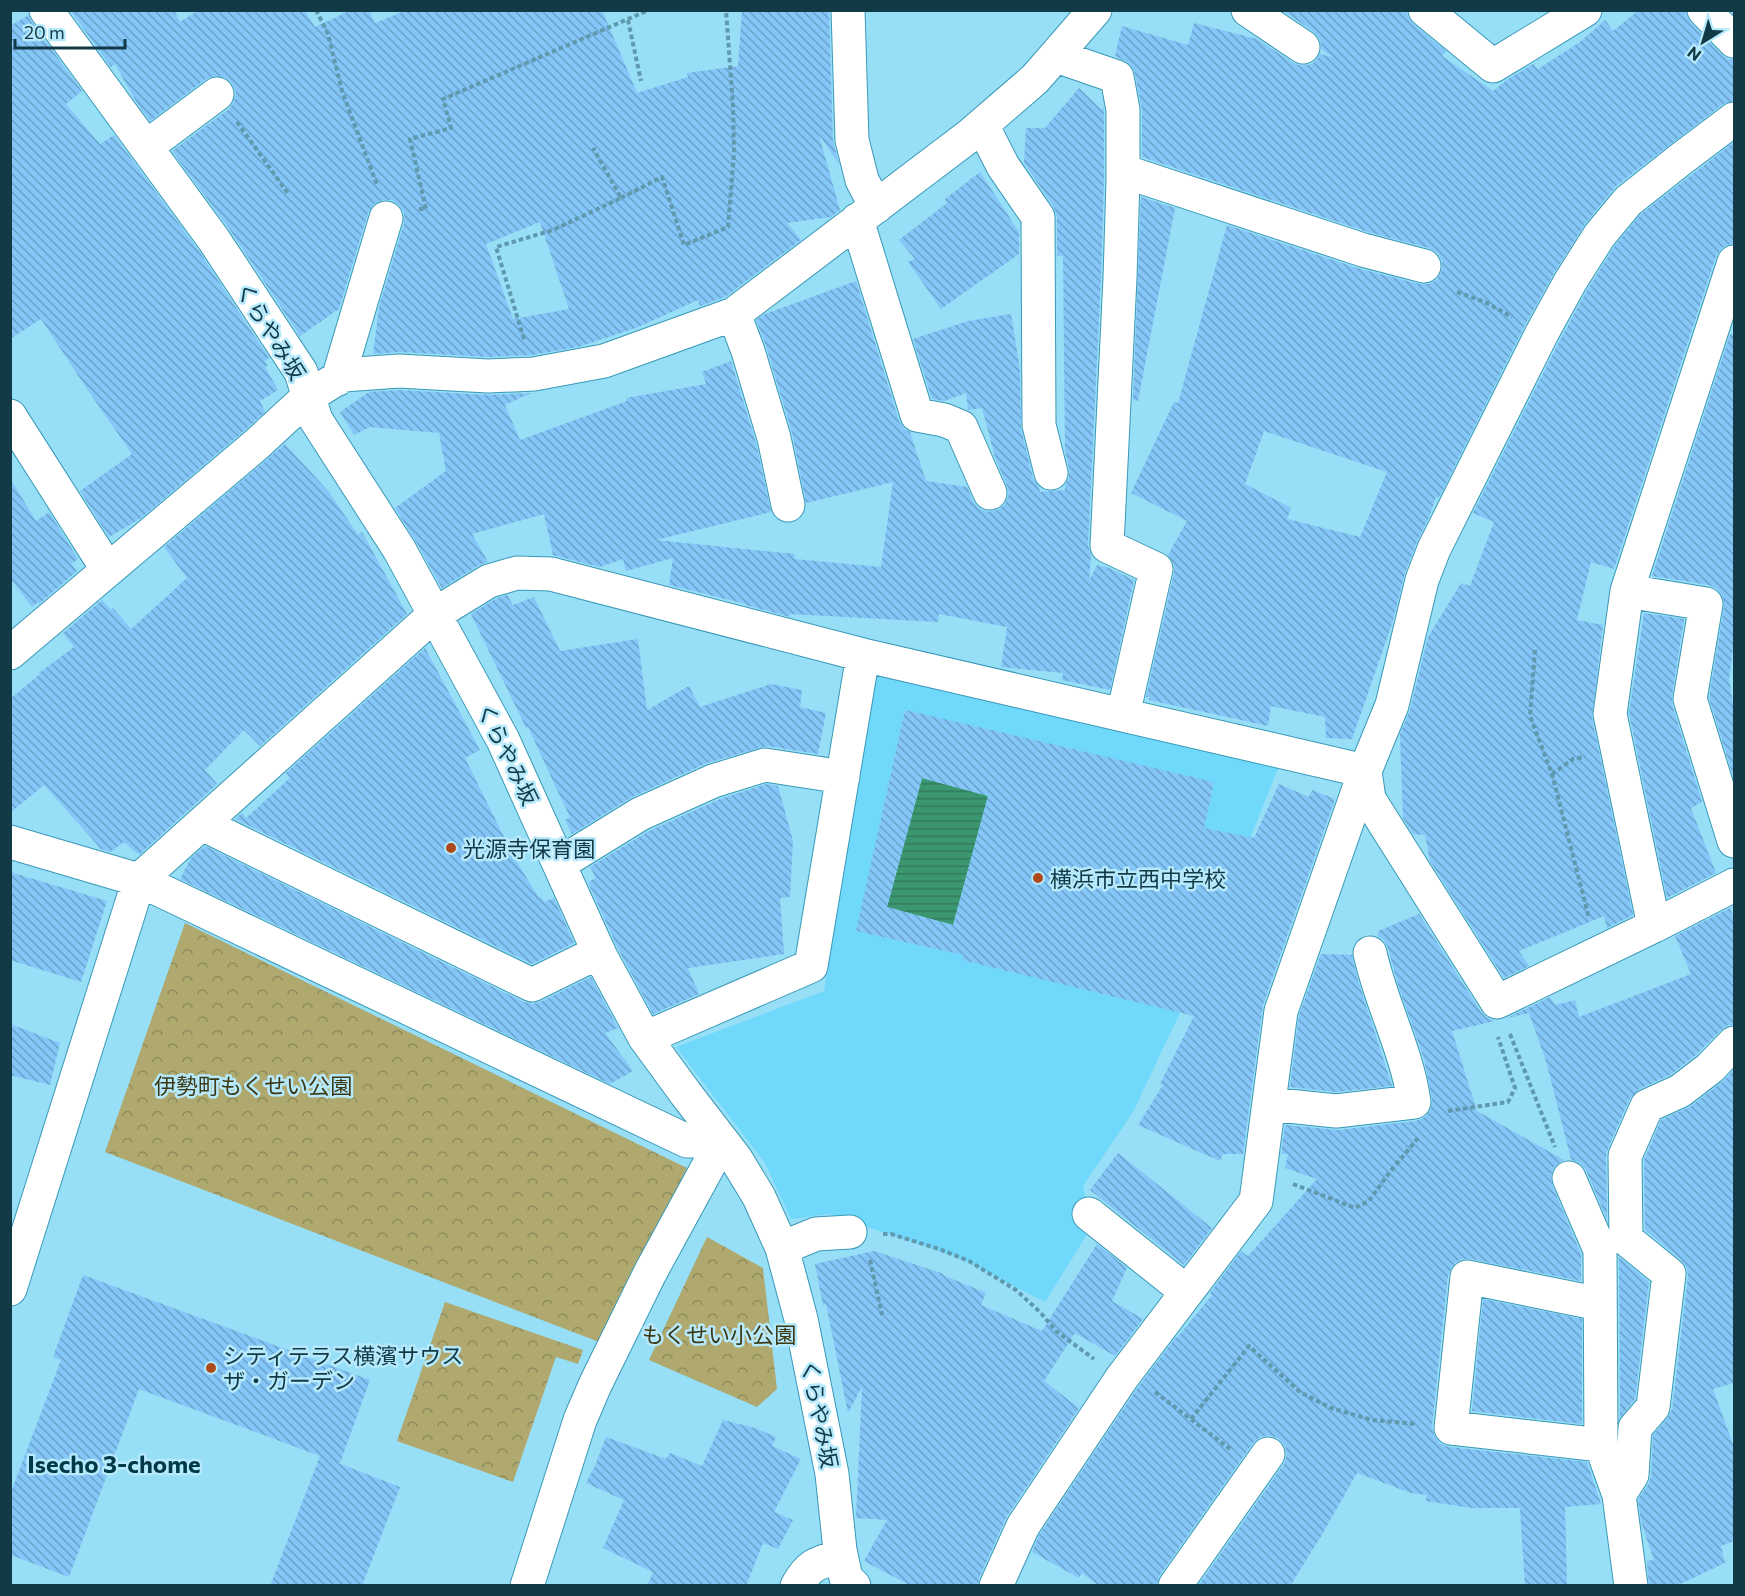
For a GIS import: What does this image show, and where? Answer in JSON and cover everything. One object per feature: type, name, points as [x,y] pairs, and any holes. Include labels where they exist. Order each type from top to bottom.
[{"type":"street","name":"くらやみ坂","points":[[46,10],[213,240],[302,372],[316,420],[399,549],[503,740],[599,952],[645,1038],[736,1159],[759,1197],[782,1248],[801,1319],[832,1474],[848,1571]]},
{"type":"street","points":[[848,10],[852,140],[867,213],[917,415],[944,420],[962,427],[990,493]]},
{"type":"street","points":[[10,653],[257,444],[309,396],[343,375],[399,371],[488,376],[534,374],[604,361],[734,314],[982,125],[1035,79],[1095,10]]},
{"type":"street","points":[[1248,10],[1303,47]]},
{"type":"street","points":[[1425,10],[1493,66],[1585,10]]},
{"type":"street","points":[[1704,10],[1734,41]]},
{"type":"street","points":[[1056,56],[1117,77],[1123,110],[1124,171],[1107,546],[1156,569],[1123,715]]},
{"type":"street","points":[[146,147],[216,94]]},
{"type":"street","points":[[996,1586],[1023,1526],[1124,1376],[1256,1200],[1281,1011],[1365,771],[1392,705],[1422,580],[1434,549],[1542,333],[1599,236],[1628,201],[1734,119]]},
{"type":"street","points":[[982,125],[1002,165],[1038,217],[1040,425],[1051,473]]},
{"type":"street","points":[[1124,171],[1363,250],[1424,266]]},
{"type":"street","points":[[338,379],[386,214]]},
{"type":"street","points":[[1654,926],[1610,714],[1627,591],[1734,262]]},
{"type":"street","points":[[734,314],[748,351],[774,438],[788,505]]},
{"type":"street","points":[[10,416],[108,570]]},
{"type":"street","points":[[10,1289],[139,880],[435,614],[489,581],[517,573],[551,574],[863,655],[1365,771]]},
{"type":"street","points":[[1627,591],[1706,604],[1690,699],[1734,841]]},
{"type":"street","points":[[645,1038],[811,966],[863,655]]},
{"type":"street","points":[[560,864],[640,813],[713,781],[765,765],[843,777]]},
{"type":"street","points":[[1365,771],[1369,799],[1497,1002],[1734,885]]},
{"type":"street","points":[[201,824],[532,985],[599,952]]},
{"type":"street","points":[[10,842],[139,880],[687,1141],[722,1141],[650,1273],[595,1385],[580,1420],[527,1586]]},
{"type":"street","points":[[1269,1104],[1336,1111],[1414,1102],[1411,1081],[1375,978],[1370,953]]},
{"type":"street","points":[[1630,1586],[1618,1495],[1601,1444],[1600,1304],[1613,1245],[1625,1156],[1647,1106],[1680,1091],[1710,1068],[1734,1043]]},
{"type":"street","points":[[1569,1178],[1613,1245],[1669,1274],[1653,1407],[1635,1428],[1632,1475],[1618,1495]]},
{"type":"street","points":[[1089,1214],[1187,1292]]},
{"type":"street","points":[[782,1248],[816,1233],[849,1232]]},
{"type":"street","points":[[1600,1304],[1467,1277],[1451,1428],[1601,1444]]},
{"type":"street","points":[[1175,1586],[1263,1462]]},
{"type":"street","points":[[797,1586],[804,1572],[817,1563],[848,1571]]},
{"type":"path","points":[[316,10],[327,34],[342,91],[376,183],[385,201],[386,214],[426,209],[410,139],[451,128],[443,99],[649,10]]},
{"type":"path","points":[[534,374],[496,248],[553,230],[662,177],[684,245],[728,227],[734,153],[726,10]]},
{"type":"path","points":[[628,20],[641,81]]},
{"type":"path","points":[[216,94],[289,195]]},
{"type":"path","points":[[593,148],[621,198]]},
{"type":"path","points":[[1457,291],[1487,303],[1542,333]]},
{"type":"path","points":[[1535,650],[1530,716],[1552,774],[1598,953]]},
{"type":"path","points":[[1497,1002],[1549,1134],[1569,1178]]},
{"type":"path","points":[[849,1232],[866,1245],[882,1315]]},
{"type":"path","points":[[849,1232],[891,1234],[939,1249],[969,1262],[1016,1290],[1040,1312],[1056,1331],[1191,1419],[1263,1462]]},
{"type":"path","points":[[1191,1419],[1249,1346],[1300,1392],[1331,1408],[1372,1420],[1451,1428]]},
{"type":"shaded area","name":"横浜市立西中学校","points":[[880,675],[1279,766],[1185,1002],[1133,1112],[1083,1186],[1089,1214],[1088,1233],[1045,1302],[957,1257],[829,1214],[791,1219],[765,1163],[676,1047],[824,991],[875,678]]},
{"type":"shaded area","points":[[922,778],[988,796],[953,925],[887,907]]},
{"type":"green space","name":"伊勢町もくせい公園","points":[[185,923],[687,1168],[599,1342],[105,1152]]},
{"type":"green space","name":"もくせい小公園","points":[[707,1237],[763,1268],[777,1389],[757,1407],[649,1360]]},
{"type":"green space","points":[[445,1302],[583,1350],[578,1364],[556,1357],[513,1482],[397,1441]]},
{"type":"building","points":[[70,10],[174,10],[180,22],[199,10],[304,10],[315,27],[351,10],[369,10],[375,23],[407,10],[602,10],[637,93],[688,77],[687,73],[738,66],[742,10],[829,10],[833,141],[839,164],[819,135],[840,210],[831,217],[787,223],[801,240],[725,297],[700,306],[698,300],[636,328],[578,347],[532,355],[488,357],[400,352],[373,354],[379,307],[404,223],[404,213],[400,206],[392,200],[382,200],[374,204],[368,213],[339,309],[300,336],[230,230],[172,151],[229,109],[236,92],[232,83],[224,77],[214,76],[206,79],[150,121],[138,105],[115,64],[111,67]],"holes":[[[540,222],[569,309],[513,319],[486,244]]]},
{"type":"building","points":[[1282,10],[1404,10],[1413,24],[1446,51],[1442,56],[1493,91],[1533,64],[1538,69],[1580,42],[1605,20],[1613,31],[1639,10],[1686,10],[1691,23],[1721,54],[1728,59],[1734,59],[1734,101],[1723,104],[1616,186],[1585,224],[1554,273],[1525,325],[1439,498],[1436,497],[1405,573],[1392,624],[1352,739],[1326,738],[1325,717],[1271,706],[1268,726],[1149,700],[1149,697],[1146,697],[1174,573],[1174,564],[1168,555],[1187,521],[1131,493],[1174,402],[1178,403],[1227,225],[1357,268],[1419,284],[1428,284],[1437,280],[1442,270],[1442,261],[1438,253],[1429,248],[1368,232],[1142,157],[1142,110],[1135,74],[1131,64],[1115,56],[1122,26],[1188,45],[1194,23],[1257,39],[1301,66],[1312,64],[1320,54],[1332,57],[1322,49],[1320,39],[1314,32]],"holes":[[[1264,431],[1387,472],[1360,537],[1287,519],[1291,508],[1245,484]]]},
{"type":"building","points":[[29,15],[82,91],[66,104],[100,144],[114,135],[199,251],[269,358],[264,361],[268,365],[265,367],[278,390],[260,401],[265,412],[245,430],[141,518],[109,537],[80,491],[132,454],[41,319],[10,339],[10,26]]},
{"type":"building","points":[[1079,88],[1102,110],[1103,105],[1104,112],[1101,277],[1088,545],[1091,556],[1089,581],[1097,565],[1134,580],[1110,690],[1062,680],[1063,673],[1001,667],[1007,627],[939,614],[938,622],[790,614],[790,617],[669,585],[673,558],[626,571],[623,559],[600,567],[553,555],[544,514],[472,534],[488,562],[479,565],[442,588],[395,508],[446,471],[439,433],[370,427],[354,435],[340,412],[369,392],[399,390],[487,395],[531,393],[505,405],[520,440],[627,401],[626,398],[706,384],[702,372],[731,361],[756,443],[771,512],[656,540],[795,554],[794,559],[881,567],[893,482],[806,503],[792,433],[756,320],[765,314],[856,281],[899,421],[904,429],[910,432],[926,481],[967,487],[978,508],[987,512],[998,510],[1005,504],[1009,494],[995,457],[982,408],[968,410],[966,393],[944,401],[932,399],[913,339],[968,321],[1011,314],[1020,370],[1021,429],[1033,478],[1040,492],[1065,490],[1069,469],[1065,450],[1063,256],[1057,256],[1057,217],[1054,207],[1024,163],[1026,128],[1045,128]]},
{"type":"building","points":[[1734,142],[1734,244],[1722,248],[1716,256],[1614,569],[1591,562],[1577,620],[1603,625],[1592,717],[1633,915],[1607,928],[1604,916],[1519,951],[1529,966],[1504,978],[1430,861],[1425,835],[1413,834],[1403,818],[1400,734],[1410,710],[1428,637],[1461,583],[1470,586],[1494,522],[1473,513],[1586,292],[1614,247],[1641,214]]},
{"type":"building","points":[[980,172],[1019,232],[1019,254],[941,309],[908,262],[915,259],[899,240],[947,203],[945,199]]},
{"type":"building","points":[[1141,197],[1175,208],[1138,401],[1133,400]]},
{"type":"building","points":[[1730,334],[1734,335],[1734,641],[1729,679],[1734,709],[1734,779],[1709,698],[1724,607],[1723,597],[1717,589],[1709,585],[1652,576]]},
{"type":"building","points":[[285,444],[329,492],[358,535],[362,532],[407,614],[260,746],[244,730],[205,770],[217,784],[139,855],[124,842],[110,852],[101,849],[44,785],[10,813],[10,699],[39,673],[74,647],[63,633],[102,600],[111,610],[113,608],[131,629],[187,578],[164,547]]},
{"type":"building","points":[[10,478],[36,521],[49,512],[78,559],[71,564],[77,571],[39,604],[38,602],[32,607],[10,578]]},
{"type":"building","points":[[507,595],[513,605],[534,597],[560,651],[638,639],[647,710],[689,686],[700,707],[771,684],[802,690],[800,707],[826,713],[818,754],[767,746],[707,763],[632,797],[572,834],[565,820],[570,817],[471,614],[497,598]]},
{"type":"building","points":[[1644,613],[1684,619],[1672,704],[1702,802],[1691,808],[1716,873],[1667,898],[1629,713]]},
{"type":"building","points":[[425,648],[480,750],[465,758],[515,859],[539,898],[541,897],[544,902],[554,898],[574,943],[532,964],[235,819],[242,813],[246,818],[290,778],[286,773]]},
{"type":"building","points":[[905,710],[1214,782],[1204,828],[1254,838],[1279,784],[1309,797],[1312,790],[1335,799],[1263,1005],[1243,1154],[1223,1154],[1220,1161],[1138,1125],[1163,1085],[1160,1084],[1194,1016],[962,960],[963,955],[856,931]],"holes":[[[922,778],[988,796],[953,925],[887,907]]]},
{"type":"building","points":[[766,784],[778,786],[793,841],[790,897],[780,898],[784,954],[688,968],[699,994],[653,1014],[618,949],[588,882],[596,878],[590,867],[649,831],[720,799]]},
{"type":"building","points":[[205,846],[524,1002],[533,1004],[540,1002],[591,977],[618,1028],[605,1033],[633,1071],[610,1084],[180,879],[191,858]]},
{"type":"building","points":[[10,872],[107,901],[81,982],[10,960]]},
{"type":"building","points":[[1730,908],[1734,919],[1734,1025],[1728,1025],[1721,1030],[1697,1054],[1670,1075],[1639,1089],[1630,1098],[1606,1156],[1607,1219],[1586,1170],[1580,1163],[1571,1159],[1546,1061],[1529,1013],[1507,1018],[1550,997],[1555,1005],[1575,1000],[1579,1017],[1691,974],[1675,936]]},
{"type":"building","points":[[1419,914],[1481,1012],[1487,1018],[1495,1021],[1452,1031],[1477,1111],[1564,1160],[1554,1167],[1551,1175],[1552,1185],[1581,1254],[1581,1281],[1471,1259],[1461,1259],[1453,1265],[1448,1275],[1432,1426],[1439,1443],[1449,1447],[1587,1462],[1601,1504],[1565,1507],[1567,1586],[1525,1586],[1520,1508],[1471,1508],[1426,1501],[1427,1495],[1411,1493],[1357,1473],[1290,1586],[1198,1586],[1284,1464],[1287,1455],[1285,1446],[1278,1438],[1269,1435],[1260,1437],[1253,1443],[1160,1575],[1156,1586],[1099,1586],[1082,1573],[1079,1578],[1032,1552],[1039,1535],[1136,1390],[1176,1337],[1212,1295],[1210,1293],[1241,1251],[1248,1256],[1317,1179],[1285,1168],[1288,1154],[1281,1154],[1285,1125],[1338,1130],[1416,1121],[1425,1117],[1431,1109],[1432,1099],[1424,1059],[1398,985],[1388,948],[1384,940],[1378,936],[1378,931]]},
{"type":"building","points":[[1321,954],[1352,955],[1392,1086],[1336,1092],[1290,1087],[1299,1015]]},
{"type":"building","points":[[10,1024],[60,1043],[50,1085],[10,1075]]},
{"type":"building","points":[[1734,1070],[1734,1383],[1713,1389],[1734,1447],[1734,1541],[1721,1546],[1725,1563],[1676,1586],[1649,1586],[1647,1561],[1654,1560],[1641,1522],[1638,1499],[1651,1477],[1653,1435],[1667,1419],[1672,1409],[1688,1276],[1687,1268],[1681,1260],[1645,1230],[1644,1160],[1661,1120],[1691,1106]]},
{"type":"building","points":[[1118,1153],[1212,1228],[1184,1265],[1090,1190]]},
{"type":"building","points":[[1097,1244],[1127,1268],[1112,1301],[1143,1319],[1115,1356],[1075,1333],[1044,1381],[1079,1408],[1007,1516],[979,1578],[978,1586],[911,1586],[864,1561],[887,1520],[856,1518],[862,1387],[848,1413],[826,1304],[823,1305],[815,1264],[874,1251],[944,1274],[986,1293],[981,1305],[1042,1331]]},
{"type":"building","points":[[1619,1257],[1649,1282],[1635,1399],[1620,1418]]},
{"type":"building","points":[[83,1275],[370,1380],[340,1463],[338,1463],[400,1487],[362,1586],[270,1586],[320,1456],[139,1389],[69,1577],[10,1555],[10,1495],[61,1360],[53,1357]]},
{"type":"building","points":[[1483,1299],[1582,1319],[1582,1424],[1472,1411]]},
{"type":"building","points":[[723,1420],[755,1428],[776,1437],[772,1446],[801,1459],[774,1512],[793,1520],[778,1549],[763,1543],[746,1586],[647,1586],[653,1572],[603,1548],[624,1500],[586,1483],[606,1437],[666,1459],[670,1453],[702,1466]]},
{"type":"place","name":"光源寺保育園","points":[[451,848]]},
{"type":"place","name":"横浜市立西中学校","points":[[1038,878]]},
{"type":"place","name":"シティテラス横濱サウス ザ・ガーデン","points":[[211,1368]]},
{"type":"district","name":"Isecho 3-chome","points":[[114,1463]]}]
